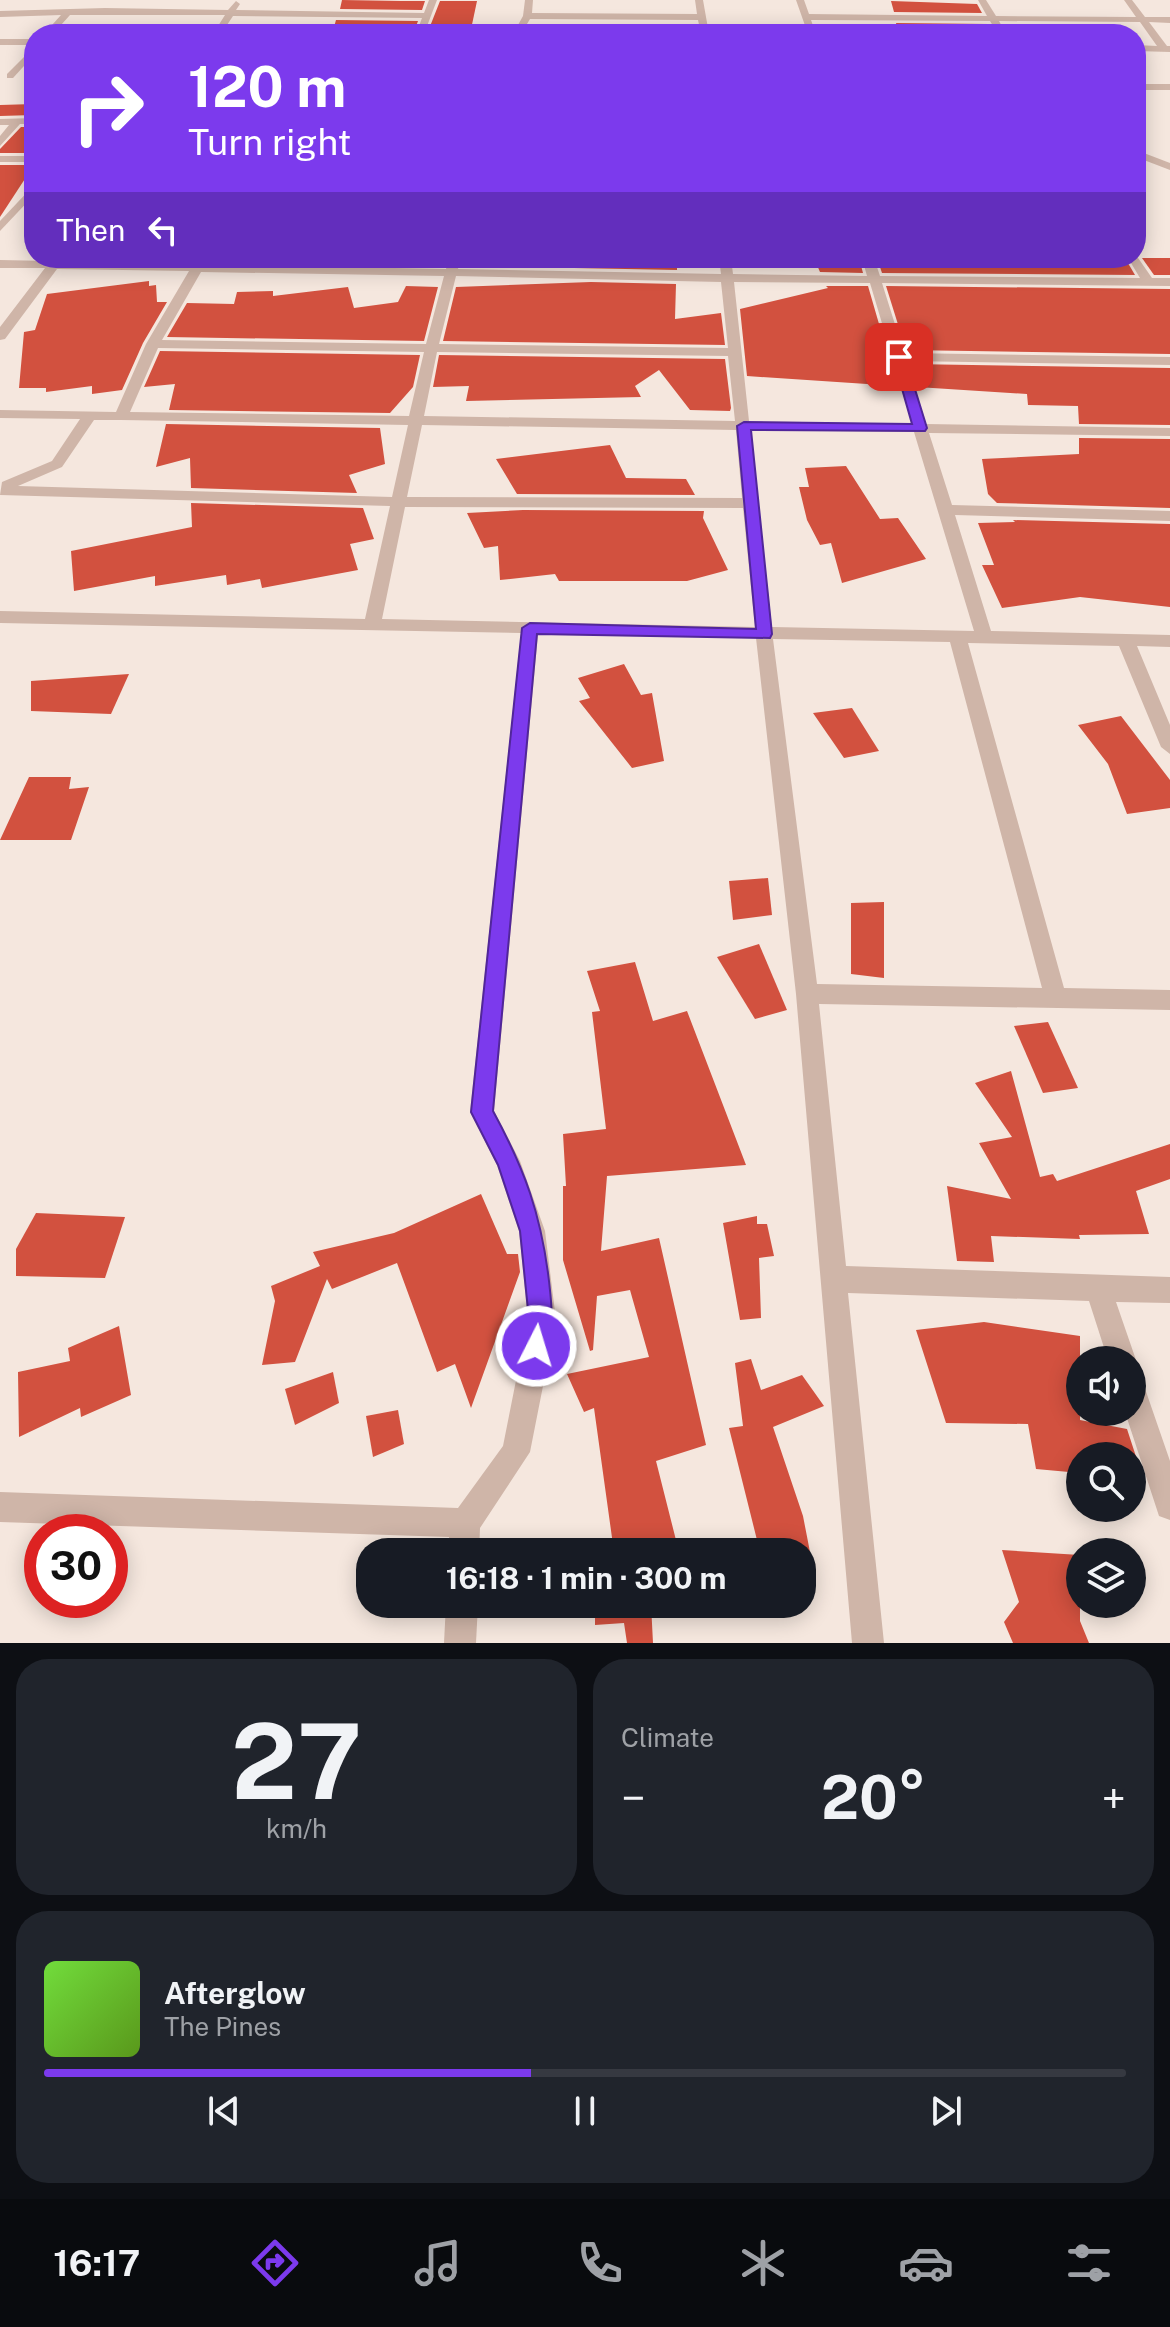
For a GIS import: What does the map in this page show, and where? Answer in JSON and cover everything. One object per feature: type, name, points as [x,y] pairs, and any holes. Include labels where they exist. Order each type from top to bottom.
[{"type":"street","points":[[105,11],[115,0]]},
{"type":"street","points":[[224,24],[238,0]]},
{"type":"street","points":[[425,24],[433,0]]},
{"type":"street","points":[[523,24],[529,0]]},
{"type":"street","points":[[699,0],[703,24]]},
{"type":"street","points":[[800,0],[808,24]]},
{"type":"street","points":[[982,0],[996,24]]},
{"type":"street","points":[[1128,0],[1167,49]]},
{"type":"street","points":[[1033,10],[1039,19]]},
{"type":"street","points":[[0,14],[105,11],[429,16]]},
{"type":"street","points":[[57,24],[66,14]]},
{"type":"street","points":[[527,16],[701,17]]},
{"type":"street","points":[[805,17],[1170,20]]},
{"type":"street","points":[[0,42],[24,42]]},
{"type":"street","points":[[1146,48],[1167,49]]},
{"type":"street","points":[[5,76],[24,59]]},
{"type":"street","points":[[5,76],[22,76]]},
{"type":"street","points":[[1146,86],[1170,87]]},
{"type":"street","points":[[0,122],[24,122]]},
{"type":"street","points":[[0,143],[17,122]]},
{"type":"street","points":[[1146,157],[1170,167]]},
{"type":"street","points":[[0,159],[24,159]]},
{"type":"street","points":[[0,228],[24,199]]},
{"type":"street","points":[[0,264],[24,264]]},
{"type":"street","points":[[0,336],[52,268]]},
{"type":"street","points":[[139,268],[233,268]]},
{"type":"street","points":[[372,626],[431,348],[452,268]]},
{"type":"street","points":[[868,1643],[807,994],[764,634],[726,268],[873,279],[1170,282]]},
{"type":"street","points":[[870,268],[984,636]]},
{"type":"street","points":[[1140,268],[1148,282]]},
{"type":"street","points":[[121,416],[153,344],[196,270]]},
{"type":"street","points":[[153,344],[735,352]]},
{"type":"street","points":[[899,357],[1170,361]]},
{"type":"street","points":[[0,414],[417,418],[1170,432]]},
{"type":"street","points":[[0,489],[57,464],[89,416]]},
{"type":"street","points":[[0,489],[400,502],[752,503]]},
{"type":"street","points":[[946,510],[1170,516]]},
{"type":"street","points":[[0,617],[1170,641]]},
{"type":"street","points":[[0,1507],[465,1538],[516,1452],[542,1320],[532,1231],[508,1161],[482,1112],[530,628]]},
{"type":"street","points":[[957,636],[1056,999]]},
{"type":"street","points":[[1125,639],[1170,747]]},
{"type":"street","points":[[807,994],[1170,1000]]},
{"type":"street","points":[[835,1279],[1170,1290]]},
{"type":"street","points":[[1099,1290],[1117,1346]]},
{"type":"street","points":[[1144,1426],[1170,1505]]},
{"type":"street","points":[[460,1643],[461,1618]]},
{"type":"building","points":[[342,0],[425,1],[422,10],[340,9]]},
{"type":"building","points":[[440,1],[477,1],[472,24],[431,24]]},
{"type":"building","points":[[891,1],[977,4],[982,13],[894,12]]},
{"type":"building","points":[[336,20],[418,21],[417,24],[335,24]]},
{"type":"building","points":[[896,23],[988,24],[896,24]]},
{"type":"building","points":[[24,104],[24,115],[0,116],[0,105]]},
{"type":"building","points":[[24,127],[24,153],[0,153],[0,149]]},
{"type":"building","points":[[0,165],[24,165],[24,180],[0,217]]},
{"type":"building","points":[[1146,258],[1170,258],[1170,275],[1154,275],[1146,264]]},
{"type":"building","points":[[574,268],[677,268],[677,270]]},
{"type":"building","points":[[818,268],[862,268],[863,273],[820,272]]},
{"type":"building","points":[[880,268],[1131,268],[1135,275],[882,273]]},
{"type":"building","points":[[149,281],[149,286],[156,285],[157,302],[167,302],[143,343],[122,390],[92,394],[92,386],[46,392],[46,388],[19,388],[24,332],[35,330],[47,294]]},
{"type":"building","points":[[591,282],[676,284],[675,319],[721,313],[725,345],[443,341],[456,287]]},
{"type":"building","points":[[406,286],[438,287],[424,341],[167,337],[187,303],[234,304],[237,292],[273,291],[273,296],[348,287],[354,308],[398,302]]},
{"type":"building","points":[[826,286],[868,286],[897,386],[747,376],[740,309],[828,288]]},
{"type":"building","points":[[886,286],[1170,289],[1170,354],[906,350]]},
{"type":"building","points":[[160,351],[420,355],[413,387],[390,413],[169,410],[175,384],[144,387]]},
{"type":"building","points":[[439,355],[725,359],[731,408],[730,411],[690,410],[659,370],[635,386],[641,397],[466,401],[469,386],[433,387]]},
{"type":"building","points":[[910,364],[1170,368],[1170,425],[1079,424],[1078,406],[1028,405],[1027,394],[917,387]]},
{"type":"building","points":[[166,424],[380,428],[385,464],[349,475],[357,493],[191,488],[190,458],[156,467]]},
{"type":"building","points":[[1079,438],[1170,439],[1170,508],[997,503],[988,494],[982,459],[1079,454]]},
{"type":"building","points":[[610,445],[626,478],[686,479],[695,495],[517,494],[496,459]]},
{"type":"building","points":[[846,466],[880,519],[898,518],[926,559],[842,583],[831,543],[820,545],[807,520],[799,487],[809,487],[805,468]]},
{"type":"building","points":[[191,503],[363,508],[374,539],[350,544],[358,570],[262,588],[260,579],[227,585],[226,575],[155,586],[155,576],[74,591],[71,551],[192,527]]},
{"type":"building","points":[[523,510],[704,511],[703,518],[728,570],[687,581],[559,581],[555,574],[500,580],[498,546],[484,548],[467,513]]},
{"type":"building","points":[[1013,520],[1170,524],[1170,607],[1080,597],[1002,608],[982,565],[994,565],[978,523],[1015,522]]},
{"type":"building","points":[[624,664],[641,695],[652,693],[664,761],[632,768],[579,701],[590,698],[578,678]]},
{"type":"building","points":[[129,674],[111,714],[31,711],[31,681]]},
{"type":"building","points":[[852,708],[879,751],[844,758],[813,713]]},
{"type":"building","points":[[1121,716],[1170,780],[1170,808],[1127,814],[1108,764],[1078,725]]},
{"type":"building","points":[[29,777],[71,777],[69,789],[89,787],[71,840],[0,840]]},
{"type":"building","points":[[768,878],[772,915],[733,920],[729,881]]},
{"type":"building","points":[[884,902],[884,978],[851,974],[851,903]]},
{"type":"building","points":[[759,944],[787,1010],[755,1019],[717,957]]},
{"type":"building","points":[[635,962],[653,1021],[687,1011],[746,1165],[607,1176],[601,1251],[659,1238],[706,1445],[656,1461],[675,1538],[612,1538],[594,1408],[584,1412],[567,1374],[649,1357],[630,1290],[597,1296],[593,1350],[590,1351],[563,1260],[563,1186],[566,1186],[563,1134],[606,1129],[592,1012],[600,1011],[587,971]]},
{"type":"building","points":[[1048,1022],[1078,1088],[1043,1093],[1014,1026]]},
{"type":"building","points":[[1011,1071],[1040,1177],[1053,1174],[1057,1181],[1170,1144],[1170,1179],[1136,1191],[1149,1234],[1079,1235],[1080,1239],[991,1236],[994,1262],[957,1261],[947,1186],[1011,1199],[979,1143],[1012,1137],[975,1083]]},
{"type":"building","points":[[481,1194],[507,1254],[518,1254],[520,1272],[471,1408],[455,1364],[437,1372],[397,1263],[332,1289],[327,1279],[295,1362],[262,1365],[275,1301],[271,1286],[320,1266],[313,1252],[394,1233]]},
{"type":"building","points":[[36,1213],[125,1217],[105,1278],[16,1276],[16,1249]]},
{"type":"building","points":[[757,1216],[757,1224],[767,1224],[774,1256],[759,1258],[761,1318],[740,1320],[723,1223]]},
{"type":"building","points":[[984,1322],[1080,1336],[1080,1346],[1066,1346],[1066,1426],[1127,1429],[1131,1442],[1066,1442],[1066,1472],[1036,1469],[1028,1424],[946,1423],[916,1330]]},
{"type":"building","points":[[119,1326],[131,1395],[81,1417],[80,1408],[19,1437],[18,1372],[70,1361],[68,1348]]},
{"type":"building","points":[[751,1359],[761,1390],[802,1375],[824,1406],[773,1427],[803,1516],[807,1538],[756,1538],[729,1428],[743,1426],[735,1363]]},
{"type":"building","points":[[333,1372],[339,1403],[295,1425],[285,1389]]},
{"type":"building","points":[[398,1410],[404,1444],[373,1457],[366,1416]]},
{"type":"building","points":[[1002,1550],[1066,1554],[1066,1618],[1080,1618],[1089,1643],[1013,1643],[1004,1622],[1019,1602]]},
{"type":"building","points":[[595,1618],[652,1618],[653,1643],[627,1643],[624,1623],[595,1625]]},
{"type":"route","points":[[536,1346],[542,1320],[535,1280],[532,1231],[508,1161],[482,1112],[530,628],[764,634],[744,426],[920,428],[899,357]]}]
